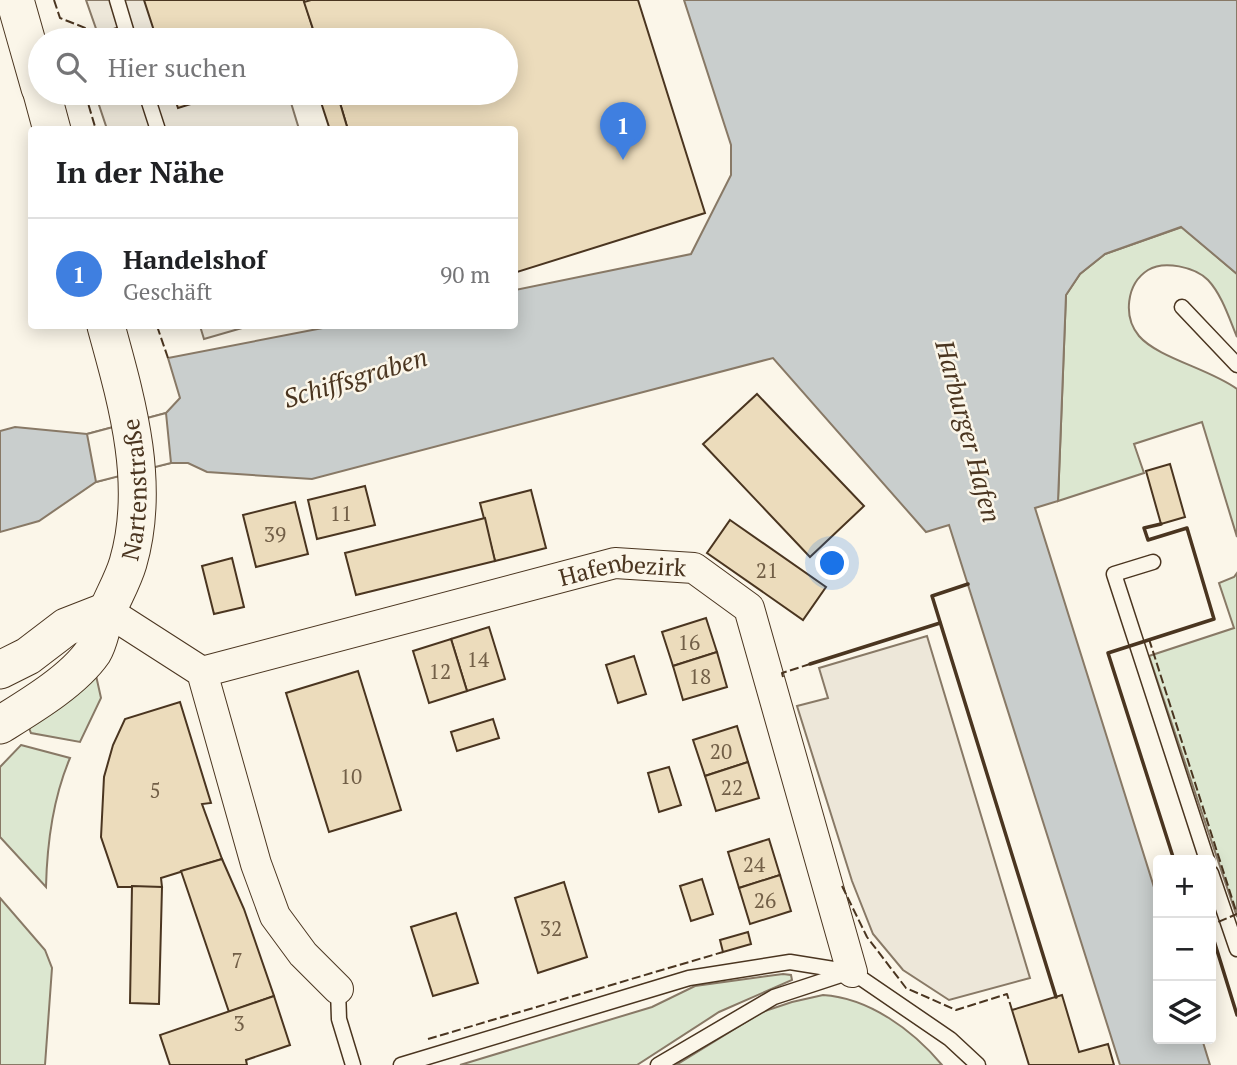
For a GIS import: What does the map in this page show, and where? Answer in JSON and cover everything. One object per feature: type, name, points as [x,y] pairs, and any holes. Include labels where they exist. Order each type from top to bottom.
[{"type":"street","points":[[15,0],[28,40]]},
{"type":"street","points":[[46,105],[51,126]]},
{"type":"street","name":"Nartenstraße","points":[[0,725],[44,697],[93,652],[128,561],[138,502],[136,471],[130,423],[107,329]]},
{"type":"street","name":"Hafenbezirk","points":[[202,672],[615,563],[694,568],[749,608],[852,972]]},
{"type":"street","points":[[0,670],[28,656],[66,627],[107,611],[202,672],[256,864],[275,916],[303,954],[338,989]]},
{"type":"lane","points":[[117,0],[125,28]]},
{"type":"lane","points":[[150,105],[157,126]]},
{"type":"lane","points":[[1182,307],[1237,365]]},
{"type":"lane","points":[[1153,562],[1114,574],[1204,855]]},
{"type":"lane","points":[[1216,888],[1237,949]]},
{"type":"lane","points":[[401,1065],[689,978],[790,962],[852,972],[950,1039],[978,1065]]},
{"type":"lane","points":[[658,1065],[774,997],[852,972]]},
{"type":"lane","points":[[338,989],[339,1019],[353,1065]]},
{"type":"green space","points":[[1182,227],[1237,274],[1237,337],[1213,286],[1202,275],[1188,268],[1171,265],[1148,270],[1131,292],[1129,310],[1134,328],[1148,344],[1237,389],[1237,537],[1202,422],[1134,444],[1144,473],[1058,501],[1066,295],[1080,274],[1105,254]]},
{"type":"green space","points":[[1237,573],[1237,917],[1149,656],[1234,628],[1219,583]]},
{"type":"green space","points":[[95,671],[101,698],[80,742],[31,733],[29,728]]},
{"type":"green space","points":[[21,745],[70,758],[52,821],[46,887],[0,837],[0,767]]},
{"type":"green space","points":[[0,898],[45,950],[52,968],[45,1065],[0,1065]]},
{"type":"green space","points":[[791,975],[792,980],[719,1012],[637,1065],[460,1065],[652,1007],[695,986]]},
{"type":"green space","points":[[823,995],[857,1002],[889,1018],[918,1040],[942,1065],[676,1065],[762,1012]]},
{"type":"shaded area","points":[[86,0],[261,0],[269,28],[96,28]]},
{"type":"shaded area","points":[[99,105],[292,105],[298,126],[106,126]]},
{"type":"shaded area","points":[[201,329],[239,329],[204,339]]},
{"type":"shaded area","points":[[927,636],[1030,978],[949,1000],[903,970],[873,934],[852,881],[797,706],[828,698],[819,668]]},
{"type":"water","points":[[684,0],[1237,0],[1237,274],[1181,227],[1105,254],[1080,274],[1066,295],[1058,501],[1035,508],[1153,884],[1153,1044],[1204,1044],[1210,1065],[1120,1065],[949,525],[926,532],[773,358],[312,479],[207,472],[188,463],[171,463],[96,482],[39,521],[0,532],[0,431],[15,427],[87,434],[166,413],[180,398],[168,358],[318,329],[518,329],[518,289],[691,254],[731,175],[731,145]]},
{"type":"pier","points":[[166,413],[171,463],[96,482],[87,434]]},
{"type":"building","points":[[144,0],[304,0],[313,28],[153,28]]},
{"type":"building","points":[[638,0],[705,213],[518,272],[518,126],[347,126],[341,105],[518,105],[518,28],[313,28],[304,2]]},
{"type":"building","points":[[322,105],[341,105],[347,126],[329,126]]},
{"type":"building","points":[[757,394],[864,506],[810,557],[703,444]]},
{"type":"building","points":[[1170,464],[1185,517],[1161,524],[1146,471]]},
{"type":"building","points":[[365,486],[375,525],[317,539],[308,500]]},
{"type":"building","points":[[531,490],[546,548],[495,561],[480,503]]},
{"type":"building","points":[[295,502],[308,554],[256,567],[243,515]]},
{"type":"building","points":[[485,518],[495,561],[356,595],[345,553]]},
{"type":"building","points":[[730,520],[826,587],[803,620],[707,553]]},
{"type":"building","points":[[232,558],[244,607],[214,614],[202,566]]},
{"type":"building","points":[[706,618],[717,652],[673,666],[662,632]]},
{"type":"building","points":[[489,627],[505,679],[467,691],[451,639]]},
{"type":"building","points":[[451,639],[467,691],[429,703],[413,651]]},
{"type":"building","points":[[717,652],[727,687],[683,700],[673,666]]},
{"type":"building","points":[[634,656],[646,694],[618,703],[606,665]]},
{"type":"building","points":[[358,671],[401,810],[329,832],[286,693]]},
{"type":"building","points":[[180,702],[211,803],[202,804],[222,859],[161,878],[162,887],[118,887],[101,837],[104,777],[113,745],[125,719]]},
{"type":"building","points":[[493,719],[499,738],[457,751],[451,732]]},
{"type":"building","points":[[737,726],[748,762],[705,776],[693,740]]},
{"type":"building","points":[[748,762],[759,798],[716,811],[705,776]]},
{"type":"building","points":[[669,767],[681,805],[659,812],[648,773]]},
{"type":"building","points":[[769,839],[780,875],[739,888],[728,852]]},
{"type":"building","points":[[222,859],[244,909],[274,996],[229,1012],[181,871]]},
{"type":"building","points":[[780,875],[791,911],[750,924],[739,888]]},
{"type":"building","points":[[702,879],[713,914],[691,921],[680,886]]},
{"type":"building","points":[[564,882],[587,957],[538,973],[515,898]]},
{"type":"building","points":[[132,886],[162,887],[159,1004],[130,1003]]},
{"type":"building","points":[[456,913],[478,983],[433,996],[411,927]]},
{"type":"building","points":[[748,932],[751,944],[723,952],[720,940]]},
{"type":"building","points":[[1062,995],[1079,1052],[1108,1044],[1114,1065],[1029,1065],[1012,1010]]},
{"type":"building","points":[[274,996],[290,1045],[246,1060],[247,1065],[170,1065],[160,1035]]},
{"type":"fence","points":[[54,0],[60,18],[85,28]]},
{"type":"fence","points":[[89,105],[95,126]]},
{"type":"fence","points":[[158,329],[168,358]]},
{"type":"fence","points":[[1149,639],[1237,914],[1216,923]]},
{"type":"fence","points":[[783,677],[782,673],[810,664]]},
{"type":"fence","points":[[842,886],[867,937],[906,988],[956,1010],[1007,994],[1012,1010]]},
{"type":"fence","points":[[428,1039],[723,952]]},
{"type":"wall","points":[[1161,524],[1144,528],[1148,540],[1187,528],[1214,619],[1108,653],[1172,855]]},
{"type":"wall","points":[[968,584],[932,596],[1056,997]]},
{"type":"wall","points":[[810,664],[940,623]]},
{"type":"wall","points":[[1216,947],[1237,1015]]},
{"type":"place","name":"Handelshof","points":[[623,160]]},
{"type":"water label","name":"Schiffsgraben","points":[[355,377]]},
{"type":"water label","name":"Harburger Hafen","points":[[969,431]]}]
